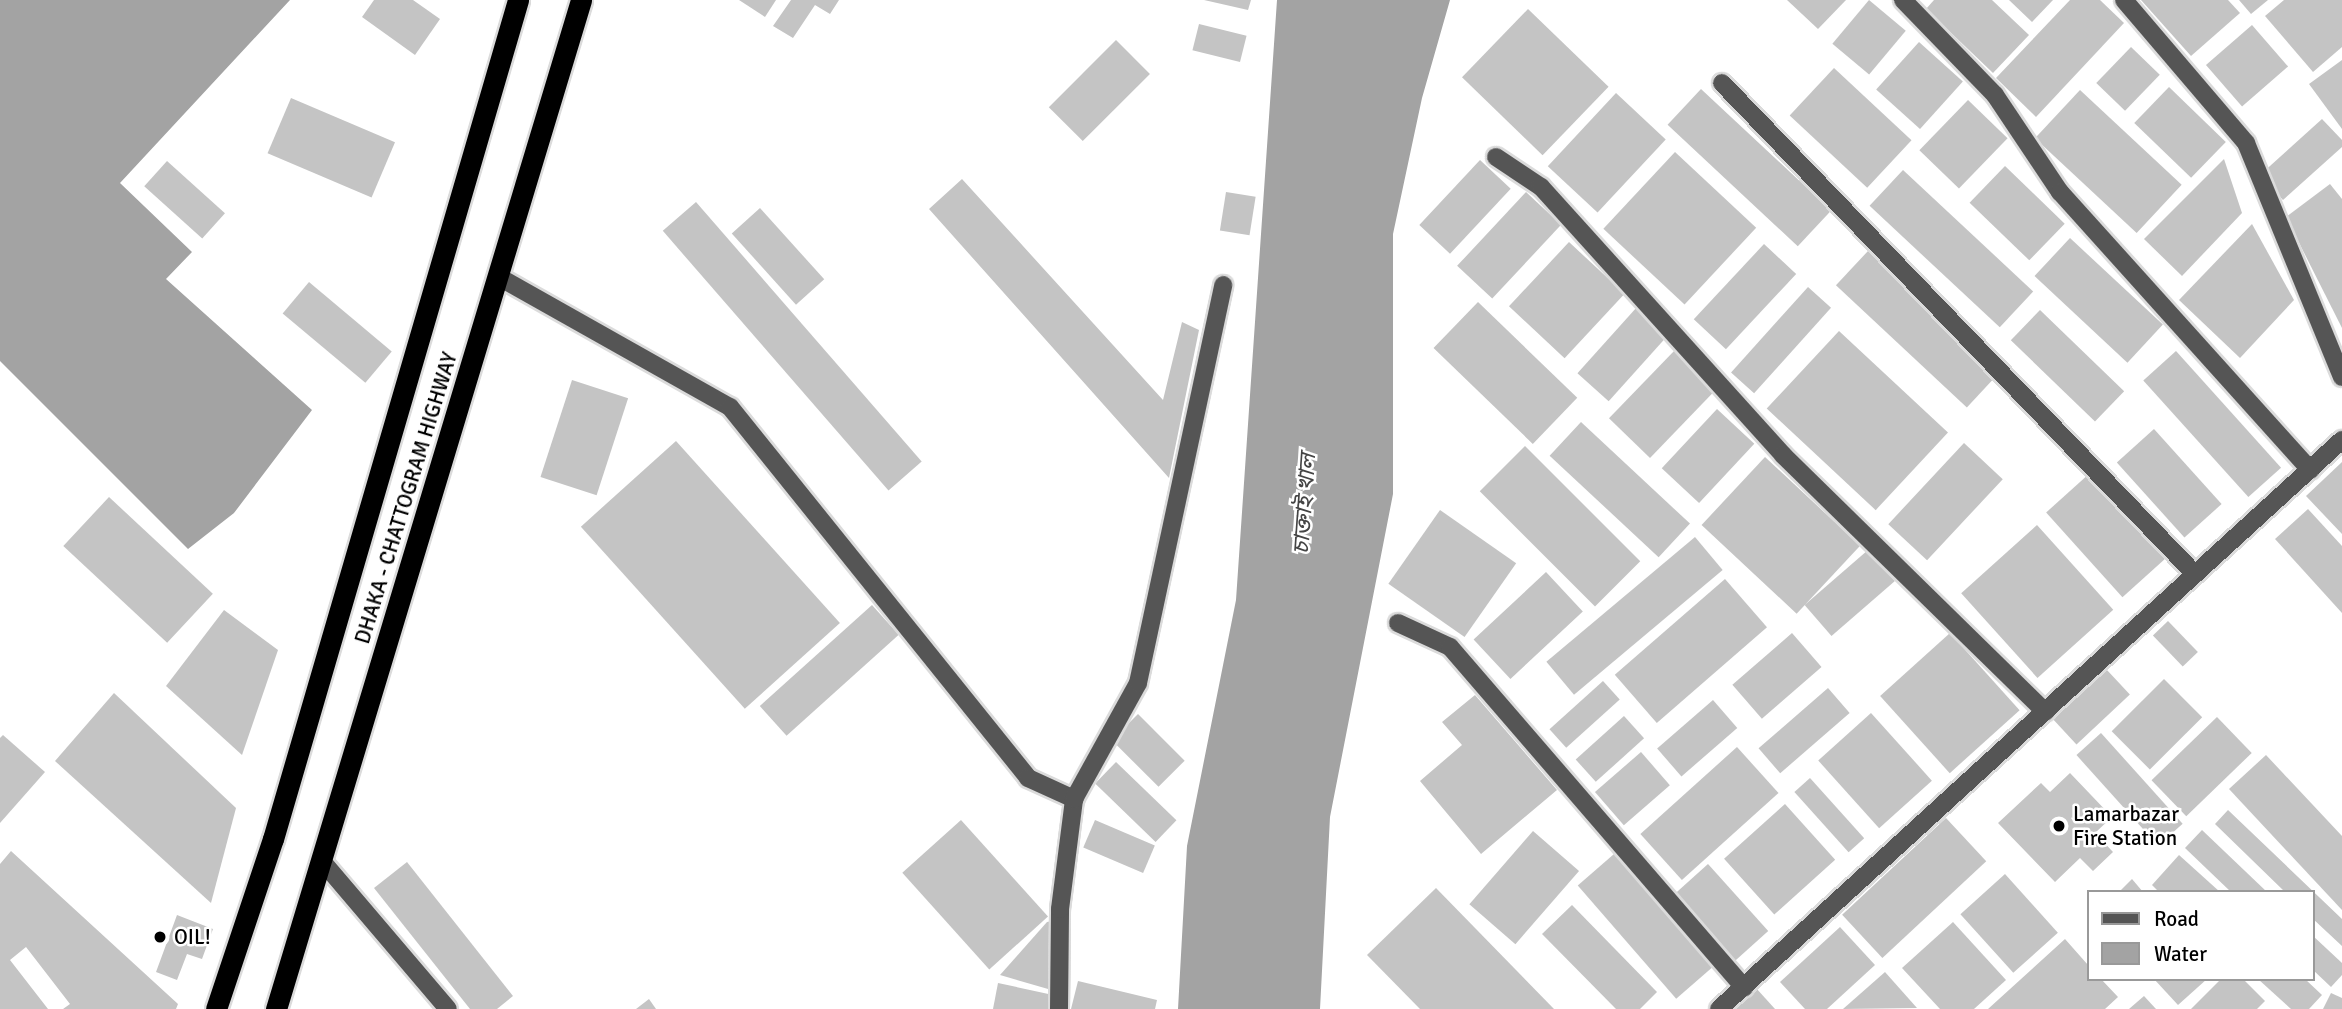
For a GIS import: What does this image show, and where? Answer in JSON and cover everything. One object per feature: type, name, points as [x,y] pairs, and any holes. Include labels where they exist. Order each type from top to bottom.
[{"type":"highway","name":"DHAKA - CHATTOGRAM HIGHWAY","points":[[216,1009],[273,839],[518,0]]},
{"type":"highway","name":"DHAKA - CHATTOGRAM HIGHWAY","points":[[276,1009],[581,0]]},
{"type":"street","points":[[1903,0],[1995,94],[2060,192],[2310,470]]},
{"type":"street","points":[[2124,0],[2246,143],[2342,377]]},
{"type":"street","points":[[1722,83],[2195,574]]},
{"type":"street","points":[[1496,157],[1541,187],[1783,455],[2045,712]]},
{"type":"street","points":[[499,277],[730,407],[1028,778],[1074,799]]},
{"type":"street","points":[[1059,1009],[1060,909],[1074,799],[1139,683],[1223,285]]},
{"type":"street","points":[[1718,1009],[2342,440]]},
{"type":"street","points":[[1398,623],[1450,647],[1744,988]]},
{"type":"street","points":[[322,861],[448,1009]]},
{"type":"water","points":[[0,0],[290,0],[120,183],[192,252],[166,279],[312,410],[234,513],[188,549],[0,361]]},
{"type":"water","name":"চাক্তাই খাল","points":[[1277,0],[1450,0],[1422,98],[1393,234],[1393,494],[1330,817],[1320,1009],[1178,1009],[1187,846],[1236,600]]},
{"type":"building","points":[[374,0],[413,0],[440,19],[415,55],[362,17]]},
{"type":"building","points":[[739,0],[776,0],[765,17]]},
{"type":"building","points":[[791,0],[839,0],[830,14],[815,5],[793,38],[773,26]]},
{"type":"building","points":[[1204,0],[1251,0],[1248,10]]},
{"type":"building","points":[[1787,0],[1846,0],[1818,29]]},
{"type":"building","points":[[1869,0],[1906,31],[1869,75],[1832,44]]},
{"type":"building","points":[[1934,0],[1992,0],[2029,35],[1993,73],[1926,9]]},
{"type":"building","points":[[2009,0],[2053,0],[2032,22]]},
{"type":"building","points":[[2070,0],[2100,0],[2124,23],[2036,117],[1996,78]]},
{"type":"building","points":[[2141,0],[2228,0],[2240,13],[2191,56]]},
{"type":"building","points":[[2239,0],[2268,0],[2251,14]]},
{"type":"building","points":[[2284,0],[2342,0],[2342,47],[2313,72],[2265,16]]},
{"type":"building","points":[[1528,9],[1609,87],[1543,155],[1462,77]]},
{"type":"building","points":[[1199,24],[1247,36],[1240,62],[1192,50]]},
{"type":"building","points":[[2252,25],[2288,67],[2242,107],[2206,65]]},
{"type":"building","points":[[1116,40],[1150,74],[1083,141],[1049,107]]},
{"type":"building","points":[[1919,42],[1963,81],[1920,129],[1876,90]]},
{"type":"building","points":[[2131,47],[2160,75],[2125,111],[2096,83]]},
{"type":"building","points":[[2342,60],[2342,129],[2309,84]]},
{"type":"building","points":[[1834,68],[1912,140],[1867,188],[1790,116]]},
{"type":"building","points":[[2169,87],[2226,142],[2191,178],[2134,123]]},
{"type":"building","points":[[1701,89],[1831,210],[1798,246],[1668,125]]},
{"type":"building","points":[[2080,90],[2182,185],[2137,233],[2035,138]]},
{"type":"building","points":[[1616,93],[1666,139],[1598,213],[1548,166]]},
{"type":"building","points":[[291,98],[395,142],[372,197],[268,153]]},
{"type":"building","points":[[1968,100],[2008,138],[1959,189],[1919,150]]},
{"type":"building","points":[[2322,119],[2342,140],[2342,147],[2283,200],[2260,175]]},
{"type":"building","points":[[1675,152],[1756,228],[1685,304],[1603,229]]},
{"type":"building","points":[[2224,159],[2242,213],[2182,276],[2144,239]]},
{"type":"building","points":[[1480,160],[1511,189],[1450,254],[1419,225]]},
{"type":"building","points":[[167,161],[225,213],[202,238],[144,186]]},
{"type":"building","points":[[2005,166],[2065,224],[2029,260],[1970,203]]},
{"type":"building","points":[[1903,170],[2033,291],[2000,327],[1870,206]]},
{"type":"building","points":[[962,179],[1163,400],[1182,322],[1199,330],[1169,478],[929,209]]},
{"type":"building","points":[[2330,184],[2342,199],[2342,328],[2286,217]]},
{"type":"building","points":[[1226,192],[1256,197],[1250,235],[1220,231]]},
{"type":"building","points":[[1526,192],[1561,225],[1492,299],[1457,266]]},
{"type":"building","points":[[696,202],[922,462],[888,490],[663,231]]},
{"type":"building","points":[[760,208],[824,279],[796,305],[732,233]]},
{"type":"building","points":[[2252,224],[2294,300],[2240,358],[2179,300]]},
{"type":"building","points":[[2070,238],[2163,325],[2127,363],[2035,276]]},
{"type":"building","points":[[1569,242],[1625,294],[1565,358],[1509,306]]},
{"type":"building","points":[[1764,244],[1796,274],[1726,349],[1694,319]]},
{"type":"building","points":[[1868,251],[1999,373],[1967,407],[1836,285]]},
{"type":"building","points":[[309,282],[392,351],[365,383],[283,313]]},
{"type":"building","points":[[1808,287],[1831,308],[1754,393],[1731,372]]},
{"type":"building","points":[[1478,302],[1577,398],[1533,444],[1434,348]]},
{"type":"building","points":[[1637,307],[1668,335],[1609,401],[1577,373]]},
{"type":"building","points":[[2040,310],[2124,391],[2095,421],[2011,340]]},
{"type":"building","points":[[1839,331],[1948,433],[1876,510],[1767,409]]},
{"type":"building","points":[[1675,350],[1716,390],[1650,458],[1609,418]]},
{"type":"building","points":[[2176,351],[2281,468],[2248,497],[2143,380]]},
{"type":"building","points":[[572,380],[628,398],[597,495],[540,477]]},
{"type":"building","points":[[1717,409],[1754,444],[1699,503],[1662,468]]},
{"type":"building","points":[[1581,422],[1690,524],[1659,557],[1550,456]]},
{"type":"building","points":[[2154,429],[2222,504],[2184,538],[2117,462]]},
{"type":"building","points":[[676,441],[840,623],[745,709],[581,527]]},
{"type":"building","points":[[1964,443],[2003,479],[1927,560],[1888,524]]},
{"type":"building","points":[[1525,446],[1640,561],[1595,607],[1480,491]]},
{"type":"building","points":[[1765,457],[1860,546],[1797,614],[1702,525]]},
{"type":"building","points":[[2342,462],[2342,534],[2306,496]]},
{"type":"building","points":[[2090,473],[2166,558],[2122,597],[2046,512]]},
{"type":"building","points":[[109,497],[213,594],[167,643],[63,546]]},
{"type":"building","points":[[2308,509],[2342,546],[2342,613],[2275,539]]},
{"type":"building","points":[[1440,510],[1516,563],[1465,637],[1388,584]]},
{"type":"building","points":[[2037,525],[2113,610],[2037,678],[1961,593]]},
{"type":"building","points":[[1695,537],[1723,570],[1574,695],[1546,662]]},
{"type":"building","points":[[1868,550],[1895,581],[1832,636],[1805,605]]},
{"type":"building","points":[[1546,572],[1583,611],[1510,679],[1474,640]]},
{"type":"building","points":[[1725,579],[1767,627],[1657,723],[1615,675]]},
{"type":"building","points":[[872,605],[899,635],[787,736],[760,706]]},
{"type":"building","points":[[224,610],[278,650],[242,755],[166,686]]},
{"type":"building","points":[[2168,621],[2198,652],[2183,667],[2153,636]]},
{"type":"building","points":[[1792,633],[1822,667],[1762,719],[1732,685]]},
{"type":"building","points":[[1950,633],[2020,710],[1950,773],[1880,696]]},
{"type":"building","points":[[2106,669],[2130,695],[2076,744],[2053,719]]},
{"type":"building","points":[[2164,679],[2202,717],[2150,770],[2112,731]]},
{"type":"building","points":[[1603,681],[1620,700],[1566,748],[1549,729]]},
{"type":"building","points":[[1828,688],[1850,713],[1780,773],[1759,748]]},
{"type":"building","points":[[114,693],[236,808],[211,903],[55,761]]},
{"type":"building","points":[[1475,695],[1557,790],[1481,854],[1420,781],[1462,745],[1442,722]]},
{"type":"building","points":[[1713,700],[1737,728],[1681,776],[1657,749]]},
{"type":"building","points":[[1871,713],[1932,781],[1879,828],[1818,761]]},
{"type":"building","points":[[1138,714],[1185,761],[1159,787],[1112,740]]},
{"type":"building","points":[[1624,716],[1644,738],[1596,782],[1576,759]]},
{"type":"building","points":[[2217,717],[2252,753],[2186,816],[2152,780]]},
{"type":"building","points":[[2101,733],[2183,824],[2158,846],[2076,755]]},
{"type":"building","points":[[3,735],[45,772],[0,823],[0,738]]},
{"type":"building","points":[[1737,747],[1778,793],[1682,880],[1640,834]]},
{"type":"building","points":[[1641,752],[1670,785],[1624,825],[1595,792]]},
{"type":"building","points":[[2266,755],[2342,836],[2342,910],[2229,789]]},
{"type":"building","points":[[1116,762],[1176,820],[1156,842],[1095,784]]},
{"type":"building","points":[[2070,773],[2112,817],[2095,833],[2113,852],[2093,871],[2080,858],[2055,882],[1998,823],[2041,783],[2050,792]]},
{"type":"building","points":[[1810,778],[1864,838],[1849,852],[1794,792]]},
{"type":"building","points":[[1785,804],[1835,860],[1774,915],[1724,859]]},
{"type":"building","points":[[2228,810],[2312,890],[2283,890],[2215,824]]},
{"type":"building","points":[[1946,818],[1986,861],[1882,958],[1842,915]]},
{"type":"building","points":[[961,820],[1048,917],[989,969],[902,873]]},
{"type":"building","points":[[1095,820],[1155,845],[1143,873],[1083,848]]},
{"type":"building","points":[[2202,830],[2265,890],[2229,890],[2185,848]]},
{"type":"building","points":[[1533,831],[1579,871],[1515,944],[1469,904]]},
{"type":"building","points":[[11,851],[178,1004],[176,1009],[63,1009],[70,1004],[26,947],[10,960],[48,1009],[0,1009],[0,864]]},
{"type":"building","points":[[1614,854],[1712,967],[1676,999],[1578,885]]},
{"type":"building","points":[[2179,855],[2218,890],[2157,890],[2152,885]]},
{"type":"building","points":[[407,862],[513,996],[497,1009],[470,1009],[374,888]]},
{"type":"building","points":[[1708,864],[1768,931],[1732,964],[1672,897]]},
{"type":"building","points":[[2005,874],[2058,933],[2013,973],[1960,914]]},
{"type":"building","points":[[2132,879],[2141,890],[2121,890]]},
{"type":"building","points":[[1436,888],[1554,1009],[1420,1009],[1367,955]]},
{"type":"building","points":[[2314,892],[2342,919],[2342,946],[2314,920]]},
{"type":"building","points":[[1572,905],[1657,992],[1640,1009],[1616,1009],[1542,934]]},
{"type":"building","points":[[177,915],[213,929],[202,959],[187,954],[177,980],[156,972]]},
{"type":"building","points":[[1057,920],[1055,991],[1000,975],[1047,922]]},
{"type":"building","points":[[1953,922],[2006,980],[1974,1009],[1940,1009],[1902,968]]},
{"type":"building","points":[[1840,927],[1875,965],[1827,1009],[1805,1009],[1780,982]]},
{"type":"building","points":[[2314,937],[2342,963],[2342,975],[2331,987],[2314,971]]},
{"type":"building","points":[[2065,939],[2086,963],[2086,981],[2103,981],[2118,997],[2105,1009],[1988,1009]]},
{"type":"building","points":[[1885,972],[1917,1008],[1843,1009]]},
{"type":"building","points":[[1078,981],[1157,1000],[1155,1009],[1071,1009]]},
{"type":"building","points":[[2156,981],[2205,981],[2178,1005]]},
{"type":"building","points":[[2219,981],[2245,981],[2265,1001],[2257,1009],[2191,1009]]},
{"type":"building","points":[[2260,981],[2307,981],[2322,995],[2309,1009],[2291,1009]]},
{"type":"building","points":[[998,983],[1053,995],[1050,1009],[993,1009]]},
{"type":"building","points":[[1756,988],[1775,1009],[1733,1009]]},
{"type":"building","points":[[2331,993],[2342,998],[2342,1009],[2323,1009]]},
{"type":"building","points":[[2144,996],[2156,1009],[2129,1009]]},
{"type":"building","points":[[649,999],[656,1009],[636,1009]]},
{"type":"place","name":"Lamarbazar Fire Station","points":[[2059,826]]},
{"type":"place","name":"OIL!","points":[[160,937]]}]
